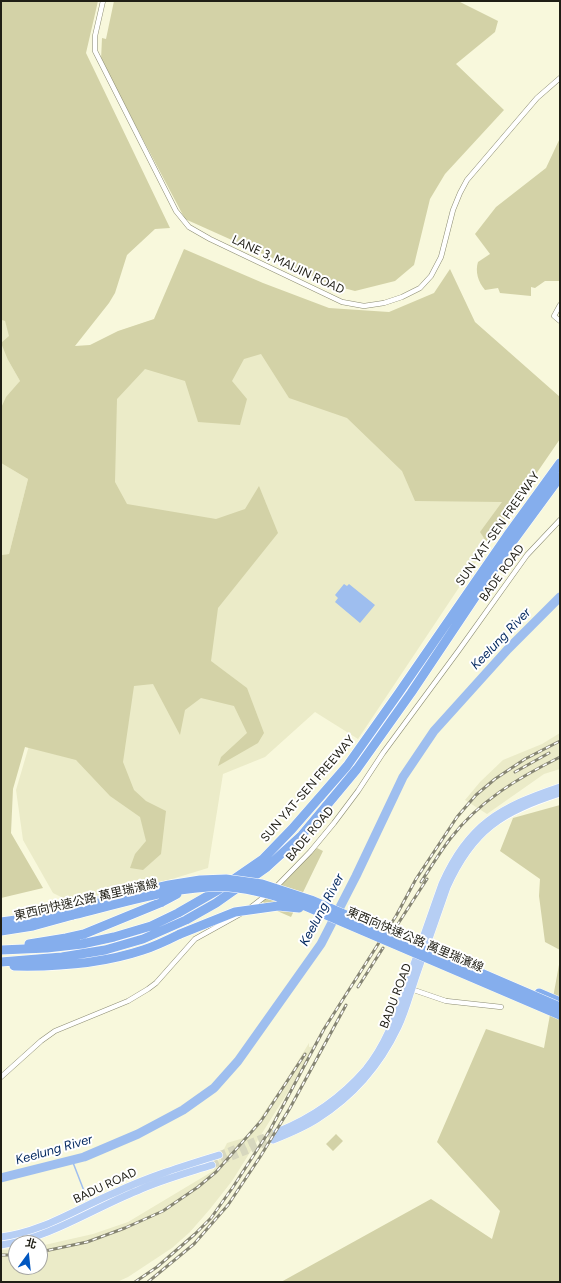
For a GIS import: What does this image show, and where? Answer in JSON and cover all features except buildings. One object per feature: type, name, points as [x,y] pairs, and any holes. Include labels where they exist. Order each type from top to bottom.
[{"type":"highway","name":"SUN YAT-SEN FREEWAY","points":[[1,950],[48,948],[82,944],[114,937],[151,926],[178,913],[218,890],[263,859],[292,829],[347,766],[507,536],[560,463]]},
{"type":"highway","name":"SUN YAT-SEN FREEWAY","points":[[1,962],[62,957],[98,951],[143,939],[186,920],[216,903],[267,867],[302,835],[357,769],[411,694],[510,545],[560,477]]},
{"type":"highway","name":"東西向快速公路 萬里瑞濱線","points":[[1,931],[33,926],[72,911],[184,882],[226,879],[242,880],[262,884],[311,900],[560,1007]]},
{"type":"highway","points":[[1,946],[30,944],[84,934],[162,902],[200,883],[241,883],[279,891],[560,1016]]},
{"type":"highway","name":"東西向快速公路 萬里瑞濱線","points":[[1,922],[193,889],[229,888],[254,891],[303,905],[560,1016]]},
{"type":"highway","points":[[1,966],[45,967],[108,960],[144,950],[235,912],[278,906],[292,907],[303,909],[421,960],[548,1010],[560,1011]]},
{"type":"highway","points":[[462,966],[560,1002]]},
{"type":"main road","name":"BADU ROAD","points":[[277,1132],[313,1115],[327,1105],[366,1069],[377,1053],[393,1024],[442,884],[449,868],[467,840],[498,813],[538,794],[560,787]]},
{"type":"main road","name":"BADU ROAD","points":[[273,1140],[300,1129],[316,1120],[346,1096],[370,1073],[382,1056],[398,1026],[447,887],[454,871],[472,844],[483,832],[511,812],[560,793]]},
{"type":"main road","name":"BADU ROAD","points":[[1,1237],[17,1235],[34,1230],[112,1193],[146,1179],[220,1155]]},
{"type":"main road","name":"BADU ROAD","points":[[1,1245],[39,1237],[136,1191],[212,1165]]},
{"type":"street","name":"LANE 3, MAIJIN ROAD","points":[[103,1],[95,36],[95,51],[176,211],[189,227],[210,239],[342,302],[364,306],[384,303],[402,297],[420,288],[431,276],[440,257],[457,198],[467,180],[537,98],[560,78]]},
{"type":"street","points":[[560,305],[554,316],[560,320]]},
{"type":"street","name":"BADE ROAD","points":[[1,1077],[41,1041],[55,1031],[128,1001],[148,989],[156,983],[195,939],[252,906],[283,881],[310,852],[343,810],[527,555],[560,520]]},
{"type":"street","points":[[411,989],[446,1001],[501,1007]]},
{"type":"shaded area","points":[[1,1],[98,1],[86,53],[170,228],[155,229],[127,255],[115,293],[109,303],[75,346],[90,345],[118,331],[154,319],[184,249],[263,283],[329,308],[389,312],[434,293],[450,269],[475,322],[560,397],[560,439],[488,544],[480,532],[502,502],[415,501],[402,471],[347,418],[289,398],[261,354],[244,359],[232,381],[247,399],[240,425],[198,422],[185,381],[145,369],[117,399],[115,482],[127,504],[216,519],[245,509],[259,486],[278,533],[218,608],[211,661],[247,688],[264,733],[258,743],[218,766],[221,757],[247,733],[234,706],[201,698],[185,710],[180,735],[153,684],[134,686],[123,762],[134,790],[146,801],[166,811],[161,854],[143,870],[130,868],[135,854],[146,841],[140,817],[110,796],[76,760],[25,747],[13,789],[11,833],[43,888],[1,898],[1,555],[9,554],[28,479],[1,463],[1,408],[6,397],[20,381],[8,360],[1,343],[9,336],[5,321],[1,320]]},
{"type":"shaded area","points":[[114,1],[458,1],[498,21],[495,32],[456,64],[504,110],[445,174],[430,199],[414,265],[395,281],[355,291],[332,285],[185,219],[101,60],[102,38],[106,39]]},
{"type":"shaded area","points":[[560,138],[560,281],[545,281],[535,288],[531,287],[531,296],[500,293],[498,288],[485,290],[478,276],[477,265],[478,262],[490,254],[475,234],[496,207],[546,168]]},
{"type":"shaded area","points":[[1,320],[5,321],[10,336],[8,360],[20,381],[1,416]]},
{"type":"shaded area","points":[[167,341],[307,352],[513,493],[484,550],[358,739],[315,712],[265,757],[223,774],[208,868],[172,879],[81,901],[65,899],[53,893],[23,840],[16,790],[31,739],[104,396]]},
{"type":"shaded area","points":[[1,463],[28,479],[9,554],[1,555]]},
{"type":"shaded area","points":[[560,733],[560,769],[544,774],[487,814],[465,800],[480,782],[503,760],[542,744]]},
{"type":"shaded area","points":[[560,805],[560,950],[545,942],[539,896],[540,879],[500,851],[513,818]]},
{"type":"shaded area","points":[[317,848],[323,851],[291,917],[275,910],[260,900]]},
{"type":"shaded area","points":[[560,959],[560,1282],[281,1282],[431,1199],[492,1239],[500,1211],[437,1142],[486,1029],[544,1048]]},
{"type":"shaded area","points":[[309,1043],[309,1047],[315,1046],[303,1068],[232,1181],[190,1232],[172,1248],[128,1277],[117,1282],[1,1282],[1,1250],[8,1250],[8,1275],[48,1275],[48,1244],[93,1234],[128,1222],[213,1171],[227,1143],[247,1137],[285,1082]]},
{"type":"shaded area","points":[[336,1134],[343,1141],[333,1151],[326,1144]]},
{"type":"water","points":[[344,584],[347,586],[349,584],[375,605],[360,623],[335,602],[338,598],[335,595]]},
{"type":"waterway","name":"Keelung River","points":[[1,1178],[84,1157],[138,1134],[183,1110],[214,1088],[238,1061],[321,944],[356,876],[403,777],[434,731],[508,649],[560,597]]},
{"type":"waterway","points":[[72,1160],[86,1196]]},
{"type":"tunnel","points":[[219,1155],[277,1132]]},
{"type":"tunnel","points":[[212,1165],[273,1140]]},
{"type":"railway","points":[[135,1282],[157,1267],[195,1234],[211,1218],[233,1187],[270,1130],[324,1029],[396,916],[416,879],[457,817],[476,795],[495,779],[525,759],[560,741]]},
{"type":"railway","points":[[515,772],[549,753]]},
{"type":"railway","points":[[421,882],[439,854],[461,825],[486,802],[514,782],[560,757]]},
{"type":"railway","points":[[392,933],[427,879]]},
{"type":"railway","points":[[358,987],[383,948]]},
{"type":"railway","points":[[148,1282],[194,1244],[228,1205],[290,1108],[346,1005]]},
{"type":"railway","points":[[48,1250],[87,1242],[125,1228],[163,1211],[198,1187],[216,1172],[261,1121],[305,1054]]},
{"type":"railway","points":[[1,1255],[8,1255]]}]
